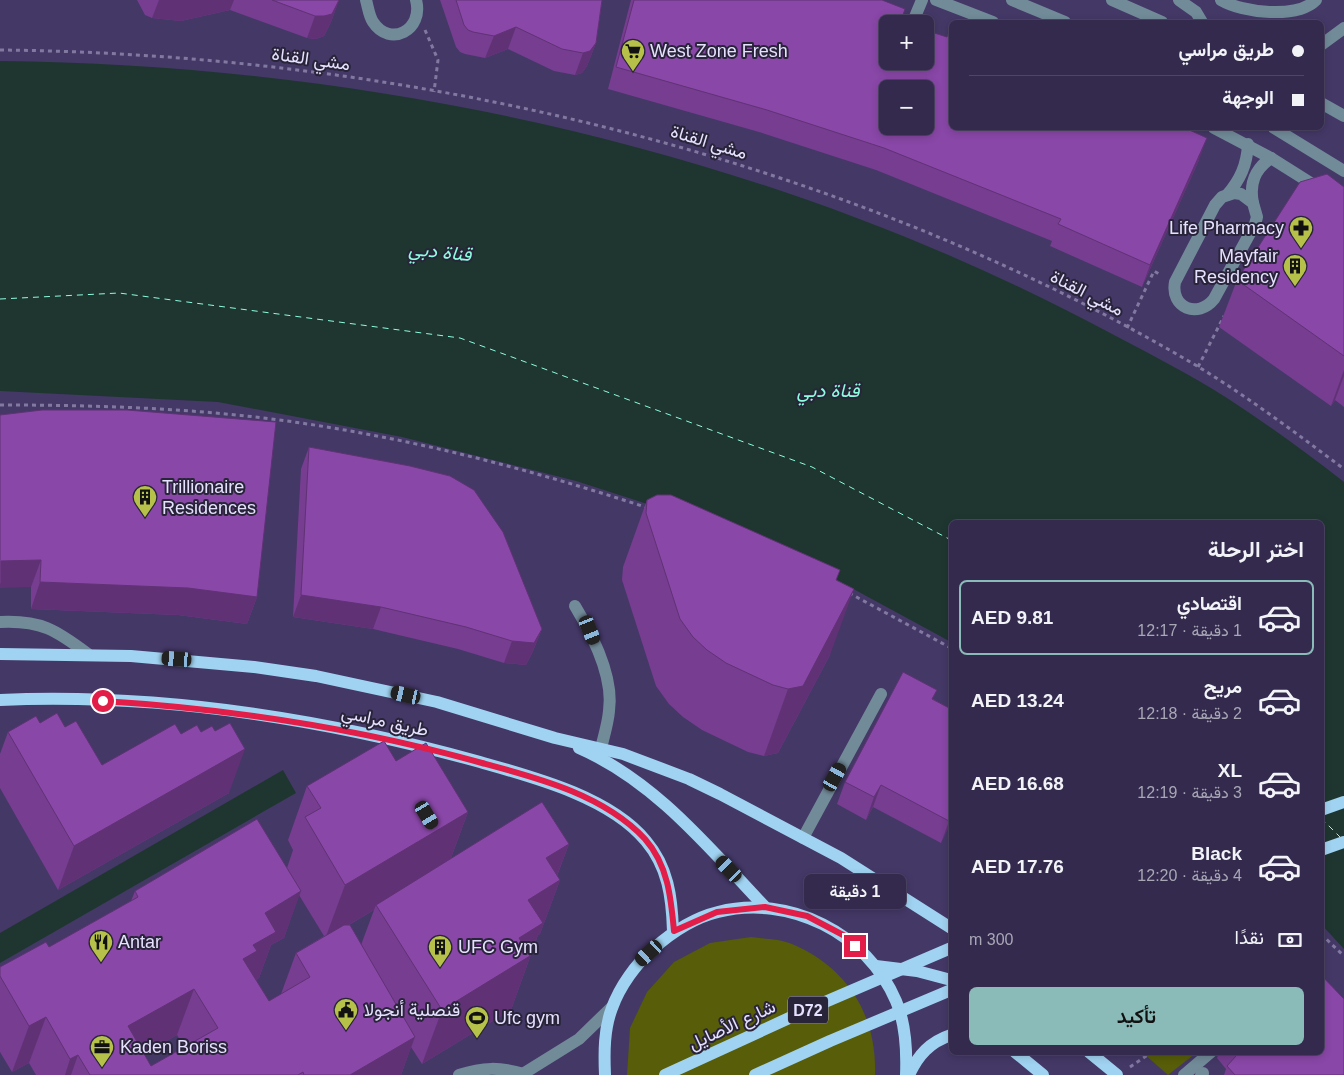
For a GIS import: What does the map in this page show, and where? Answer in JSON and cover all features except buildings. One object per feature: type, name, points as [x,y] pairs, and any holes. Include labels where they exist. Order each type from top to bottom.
[{"type":"main road","name":"طريق مراسي","points":[[0,654],[88,654],[193,660],[316,676],[437,702],[556,738]]},
{"type":"main road","name":"طريق مراسي","points":[[0,700],[103,701],[173,705],[252,714],[380,737],[534,777],[582,796],[626,822],[645,839],[659,860],[668,883],[674,931]]},
{"type":"main road","points":[[556,738],[601,748],[689,779],[803,838],[885,884],[949,927]]},
{"type":"main road","points":[[556,738],[610,764],[659,799],[681,819],[765,907]]},
{"type":"main road","points":[[1324,809],[1344,802]]},
{"type":"main road","points":[[1324,849],[1344,842]]},
{"type":"main road","points":[[605,1075],[604,1044],[612,1007],[636,964],[674,931],[717,912],[765,907],[807,916],[845,936],[876,966],[896,1001],[906,1040],[908,1075]]},
{"type":"main road","name":"شارع الأصايل","points":[[666,1075],[828,1001],[949,949]]},
{"type":"main road","points":[[876,966],[917,971],[949,979]]},
{"type":"main road","name":"D72","points":[[756,1075],[830,1040],[949,991]]},
{"type":"main road","points":[[908,1075],[915,1060],[930,1044],[949,1036]]},
{"type":"main road","points":[[1019,1055],[1043,1075]]},
{"type":"main road","points":[[1094,1055],[1122,1074]]},
{"type":"main road","points":[[1105,1055],[1122,1074]]},
{"type":"street","points":[[366,0],[372,21],[380,30],[391,34],[404,33],[413,26],[418,14],[416,0]]},
{"type":"street","points":[[916,15],[922,0]]},
{"type":"street","points":[[936,0],[988,20]]},
{"type":"street","points":[[1012,0],[1060,20]]},
{"type":"street","points":[[1112,0],[1157,20]]},
{"type":"street","points":[[1179,0],[1196,12],[1201,20]]},
{"type":"street","points":[[1221,0],[1248,10],[1264,12],[1310,6],[1316,0]]},
{"type":"street","points":[[1324,43],[1344,28]]},
{"type":"street","points":[[1324,105],[1344,116]]},
{"type":"street","points":[[1218,130],[1248,144],[1344,204]]},
{"type":"street","points":[[1277,130],[1344,171]]},
{"type":"street","points":[[1248,144],[1245,166],[1240,177],[1227,195],[1215,205],[1175,282],[1174,289],[1178,302],[1190,310],[1204,308],[1214,299],[1255,224],[1257,217],[1253,203],[1252,186],[1254,177],[1258,169],[1271,158]]},
{"type":"street","points":[[1227,195],[1241,194],[1253,203]]},
{"type":"street","points":[[575,606],[596,644],[607,686],[610,709],[601,748]]},
{"type":"street","points":[[0,622],[20,621],[44,625],[55,630],[88,654]]},
{"type":"street","points":[[803,838],[881,694]]},
{"type":"street","points":[[380,737],[390,754]]},
{"type":"street","points":[[459,1075],[484,1068],[498,1067],[522,1074],[579,1039],[612,1007]]},
{"type":"street","points":[[1184,1075],[1207,1055]]},
{"type":"path","points":[[418,14],[438,60],[434,92]]},
{"type":"path","name":"مشي القناة","points":[[0,50],[92,52],[256,65],[353,78],[518,107],[600,126],[770,175],[884,216],[987,259],[1127,328],[1198,367],[1344,469]]},
{"type":"path","points":[[1127,328],[1154,271],[1175,282]]},
{"type":"path","points":[[1198,367],[1229,306],[1214,299]]},
{"type":"path","points":[[0,405],[138,407],[212,413],[314,425],[434,447],[507,465],[650,509]]},
{"type":"path","points":[[848,593],[949,647]]},
{"type":"path","points":[[1324,937],[1344,956]]},
{"type":"path","points":[[1122,1074],[1148,1055]]},
{"type":"green space","points":[[751,937],[792,944],[812,954],[829,966],[843,980],[855,996],[871,1033],[875,1075],[627,1075],[630,1028],[647,992],[674,962],[710,943]]},
{"type":"green space","points":[[1145,1055],[1193,1055],[1168,1075]]},
{"type":"water","name":"قناة دبي","points":[[0,61],[144,66],[288,80],[431,101],[574,131],[714,169],[851,216],[985,271],[1114,335],[1200,381],[1287,439],[1344,482],[1344,949],[1324,927],[1324,520],[949,520],[949,641],[835,579],[700,521],[576,481],[402,437],[218,402],[0,391]]},
{"type":"water","points":[[283,770],[296,793],[0,963],[0,933]]},
{"type":"ferry route","points":[[0,299],[119,293],[460,338],[812,467],[949,539]]},
{"type":"ferry route","points":[[1324,821],[1340,837]]},
{"type":"place","name":"West Zone Fresh","points":[[633,72]]},
{"type":"place","name":"Life Pharmacy","points":[[1301,249]]},
{"type":"place","name":"Mayfair Residency","points":[[1295,287]]},
{"type":"place","name":"Trillionaire Residences","points":[[145,518]]},
{"type":"place","name":"Antar","points":[[101,963]]},
{"type":"place","name":"UFC Gym","points":[[440,968]]},
{"type":"place","name":"قنصلية أنجولا","points":[[346,1031]]},
{"type":"place","name":"Ufc gym","points":[[477,1039]]},
{"type":"place","name":"Kaden Boriss","points":[[102,1068]]},
{"type":"route","points":[[103,701],[173,705],[312,723],[448,753],[534,777],[582,796],[626,822],[645,839],[659,860],[668,883],[674,931],[717,912],[765,907],[807,916],[845,936],[855,946]]}]
